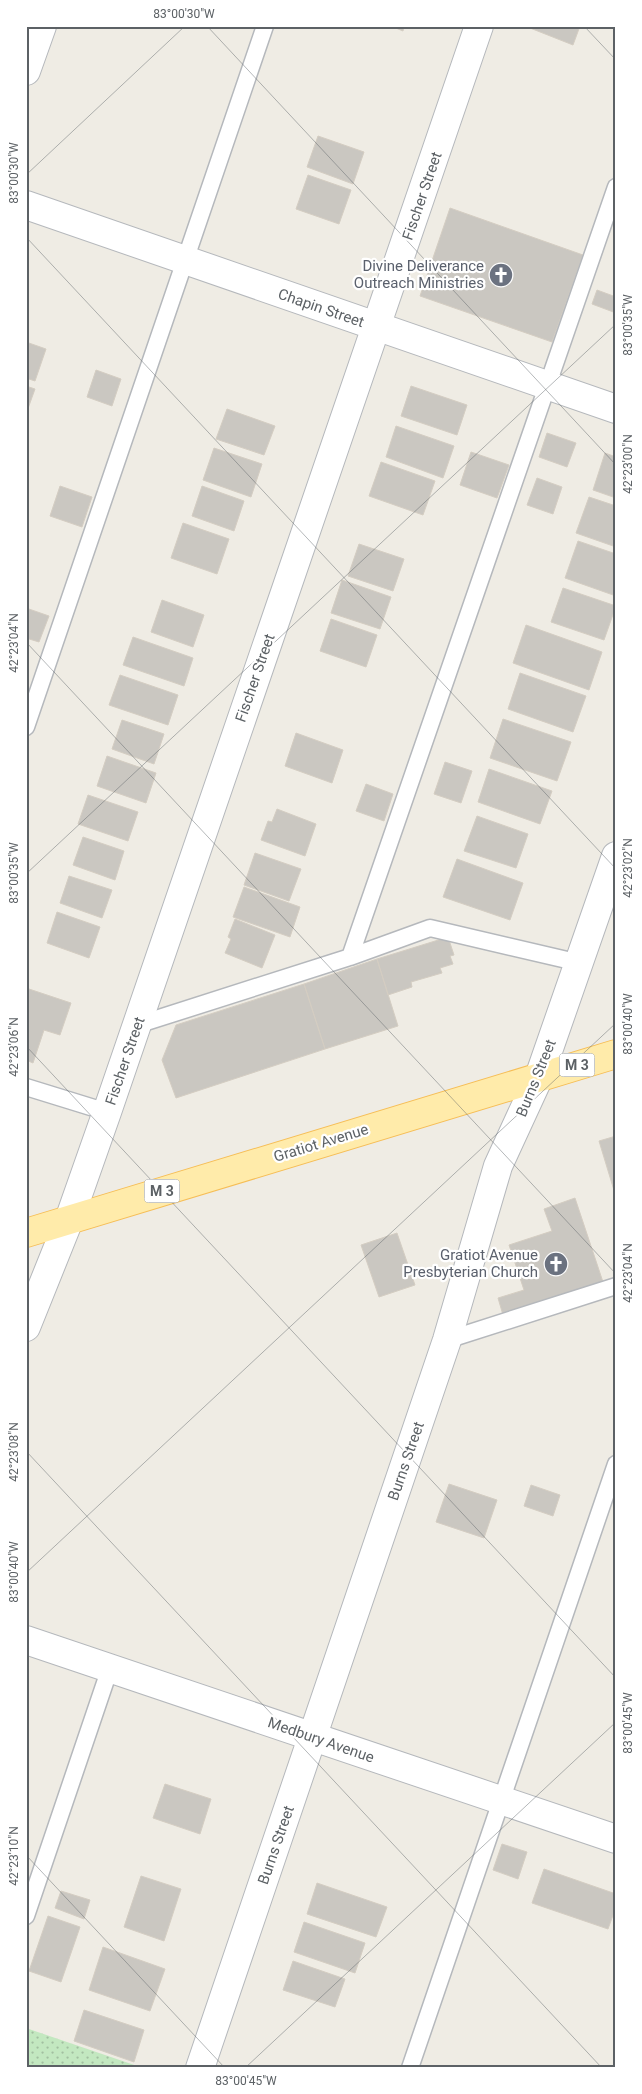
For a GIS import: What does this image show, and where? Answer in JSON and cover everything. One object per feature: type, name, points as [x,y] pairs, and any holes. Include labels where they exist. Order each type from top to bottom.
[{"type":"main road","name":"Gratiot Avenue","points":[[26,1233],[616,1054]]},
{"type":"street","points":[[26,71],[42,26]]},
{"type":"street","name":"Fischer Street","points":[[26,1328],[69,1220],[107,1112],[479,26]]},
{"type":"street","name":"Chapin Street","points":[[26,205],[616,409]]},
{"type":"street","name":"Burns Street","points":[[200,2068],[446,1340],[498,1166],[539,1077],[616,856]]},
{"type":"street","name":"Medbury Avenue","points":[[26,1640],[616,1840]]},
{"type":"lane","points":[[26,727],[265,26]]},
{"type":"lane","points":[[350,957],[616,187]]},
{"type":"lane","points":[[137,1025],[350,957],[430,928],[580,963]]},
{"type":"lane","points":[[26,1087],[107,1112]]},
{"type":"lane","points":[[446,1340],[616,1286]]},
{"type":"lane","points":[[410,2068],[616,1464]]},
{"type":"lane","points":[[26,1916],[110,1668]]},
{"type":"green space","points":[[26,2028],[143,2068],[26,2068]]},
{"type":"building","points":[[391,26],[404,26],[403,31]]},
{"type":"building","points":[[525,26],[580,26],[573,45]]},
{"type":"building","points":[[318,136],[364,152],[353,184],[307,167]]},
{"type":"building","points":[[308,175],[351,190],[339,224],[296,209]]},
{"type":"building","name":"Divine Deliverance Outreach Ministries","points":[[450,208],[583,255],[552,342],[420,296]]},
{"type":"building","points":[[597,290],[616,297],[616,313],[592,304]]},
{"type":"building","points":[[26,342],[46,349],[35,381],[26,378]]},
{"type":"building","points":[[96,370],[121,379],[112,406],[87,397]]},
{"type":"building","points":[[26,386],[35,389],[26,414]]},
{"type":"building","points":[[411,386],[467,405],[457,435],[401,416]]},
{"type":"building","points":[[227,409],[275,426],[264,455],[216,439]]},
{"type":"building","points":[[396,426],[454,446],[443,478],[386,457]]},
{"type":"building","points":[[547,433],[576,443],[567,467],[539,457]]},
{"type":"building","points":[[214,448],[262,464],[251,497],[203,480]]},
{"type":"building","points":[[471,452],[509,465],[497,498],[460,485]]},
{"type":"building","points":[[605,453],[616,457],[616,498],[593,490]]},
{"type":"building","points":[[381,462],[435,481],[423,515],[369,496]]},
{"type":"building","points":[[537,478],[562,487],[553,514],[527,505]]},
{"type":"building","points":[[60,486],[92,497],[82,527],[50,516]]},
{"type":"building","points":[[202,486],[244,501],[234,531],[192,516]]},
{"type":"building","points":[[589,497],[616,506],[616,547],[576,533]]},
{"type":"building","points":[[183,523],[229,539],[217,574],[171,558]]},
{"type":"building","points":[[578,541],[616,554],[616,596],[565,578]]},
{"type":"building","points":[[359,544],[404,559],[393,591],[348,576]]},
{"type":"building","points":[[342,580],[391,597],[380,629],[331,613]]},
{"type":"building","points":[[563,588],[616,606],[604,640],[551,622]]},
{"type":"building","points":[[162,600],[204,615],[193,647],[151,632]]},
{"type":"building","points":[[26,608],[49,616],[39,642],[26,638]]},
{"type":"building","points":[[331,619],[377,635],[366,667],[320,651]]},
{"type":"building","points":[[526,625],[602,652],[589,690],[513,663]]},
{"type":"building","points":[[133,637],[193,658],[184,686],[123,665]]},
{"type":"building","points":[[520,673],[586,696],[573,732],[508,709]]},
{"type":"building","points":[[120,675],[178,695],[168,725],[109,705]]},
{"type":"building","points":[[503,719],[571,742],[557,781],[490,758]]},
{"type":"building","points":[[122,720],[164,734],[154,764],[112,749]]},
{"type":"building","points":[[296,733],[343,750],[332,783],[285,766]]},
{"type":"building","points":[[107,756],[156,773],[146,803],[97,786]]},
{"type":"building","points":[[445,762],[472,771],[461,803],[434,794]]},
{"type":"building","points":[[489,769],[552,791],[540,824],[478,802]]},
{"type":"building","points":[[366,784],[393,794],[384,821],[356,811]]},
{"type":"building","points":[[88,795],[138,812],[128,841],[78,824]]},
{"type":"building","points":[[277,809],[316,824],[305,856],[261,840],[268,821],[272,822]]},
{"type":"building","points":[[477,816],[528,834],[516,868],[464,851]]},
{"type":"building","points":[[83,837],[124,851],[115,880],[73,865]]},
{"type":"building","points":[[255,853],[301,869],[289,901],[244,885]]},
{"type":"building","points":[[457,859],[523,883],[510,920],[443,897]]},
{"type":"building","points":[[69,876],[112,890],[102,918],[60,903]]},
{"type":"building","points":[[244,887],[300,907],[290,937],[233,917]]},
{"type":"building","points":[[57,912],[100,927],[89,958],[47,943]]},
{"type":"building","points":[[235,919],[275,935],[262,968],[225,953],[231,939],[228,937]]},
{"type":"building","points":[[448,937],[454,955],[450,956],[453,964],[440,968],[442,973],[411,982],[412,987],[388,995],[377,959]]},
{"type":"building","points":[[377,959],[398,1026],[325,1049],[304,984]]},
{"type":"building","points":[[304,984],[325,1049],[176,1098],[162,1060],[176,1025]]},
{"type":"building","points":[[26,988],[71,1003],[60,1035],[44,1030],[33,1063],[26,1060]]},
{"type":"building","points":[[616,1136],[616,1197],[599,1141]]},
{"type":"building","name":"Gratiot Avenue Presbyterian Church","points":[[575,1198],[603,1282],[503,1315],[498,1298],[524,1290],[509,1245],[552,1231],[544,1209]]},
{"type":"building","points":[[397,1233],[415,1285],[379,1297],[361,1245]]},
{"type":"building","points":[[449,1484],[497,1500],[484,1538],[436,1522]]},
{"type":"building","points":[[531,1485],[560,1495],[553,1516],[524,1506]]},
{"type":"building","points":[[165,1784],[211,1799],[200,1834],[153,1818]]},
{"type":"building","points":[[502,1844],[527,1852],[518,1879],[493,1870]]},
{"type":"building","points":[[544,1869],[616,1894],[616,1907],[608,1929],[532,1903]]},
{"type":"building","points":[[141,1876],[181,1889],[164,1941],[124,1927]]},
{"type":"building","points":[[317,1883],[387,1907],[376,1937],[307,1914]]},
{"type":"building","points":[[61,1891],[90,1900],[84,1919],[55,1908]]},
{"type":"building","points":[[48,1916],[80,1927],[61,1982],[29,1971]]},
{"type":"building","points":[[304,1922],[365,1943],[355,1973],[294,1952]]},
{"type":"building","points":[[103,1947],[165,1969],[150,2011],[89,1990]]},
{"type":"building","points":[[293,1961],[345,1979],[335,2007],[283,1990]]},
{"type":"building","points":[[84,2010],[144,2030],[134,2062],[74,2041]]},
{"type":"place","name":"Divine Deliverance Outreach Ministries","points":[[501,275]]},
{"type":"place","name":"Gratiot Avenue Presbyterian Church","points":[[556,1264]]}]
